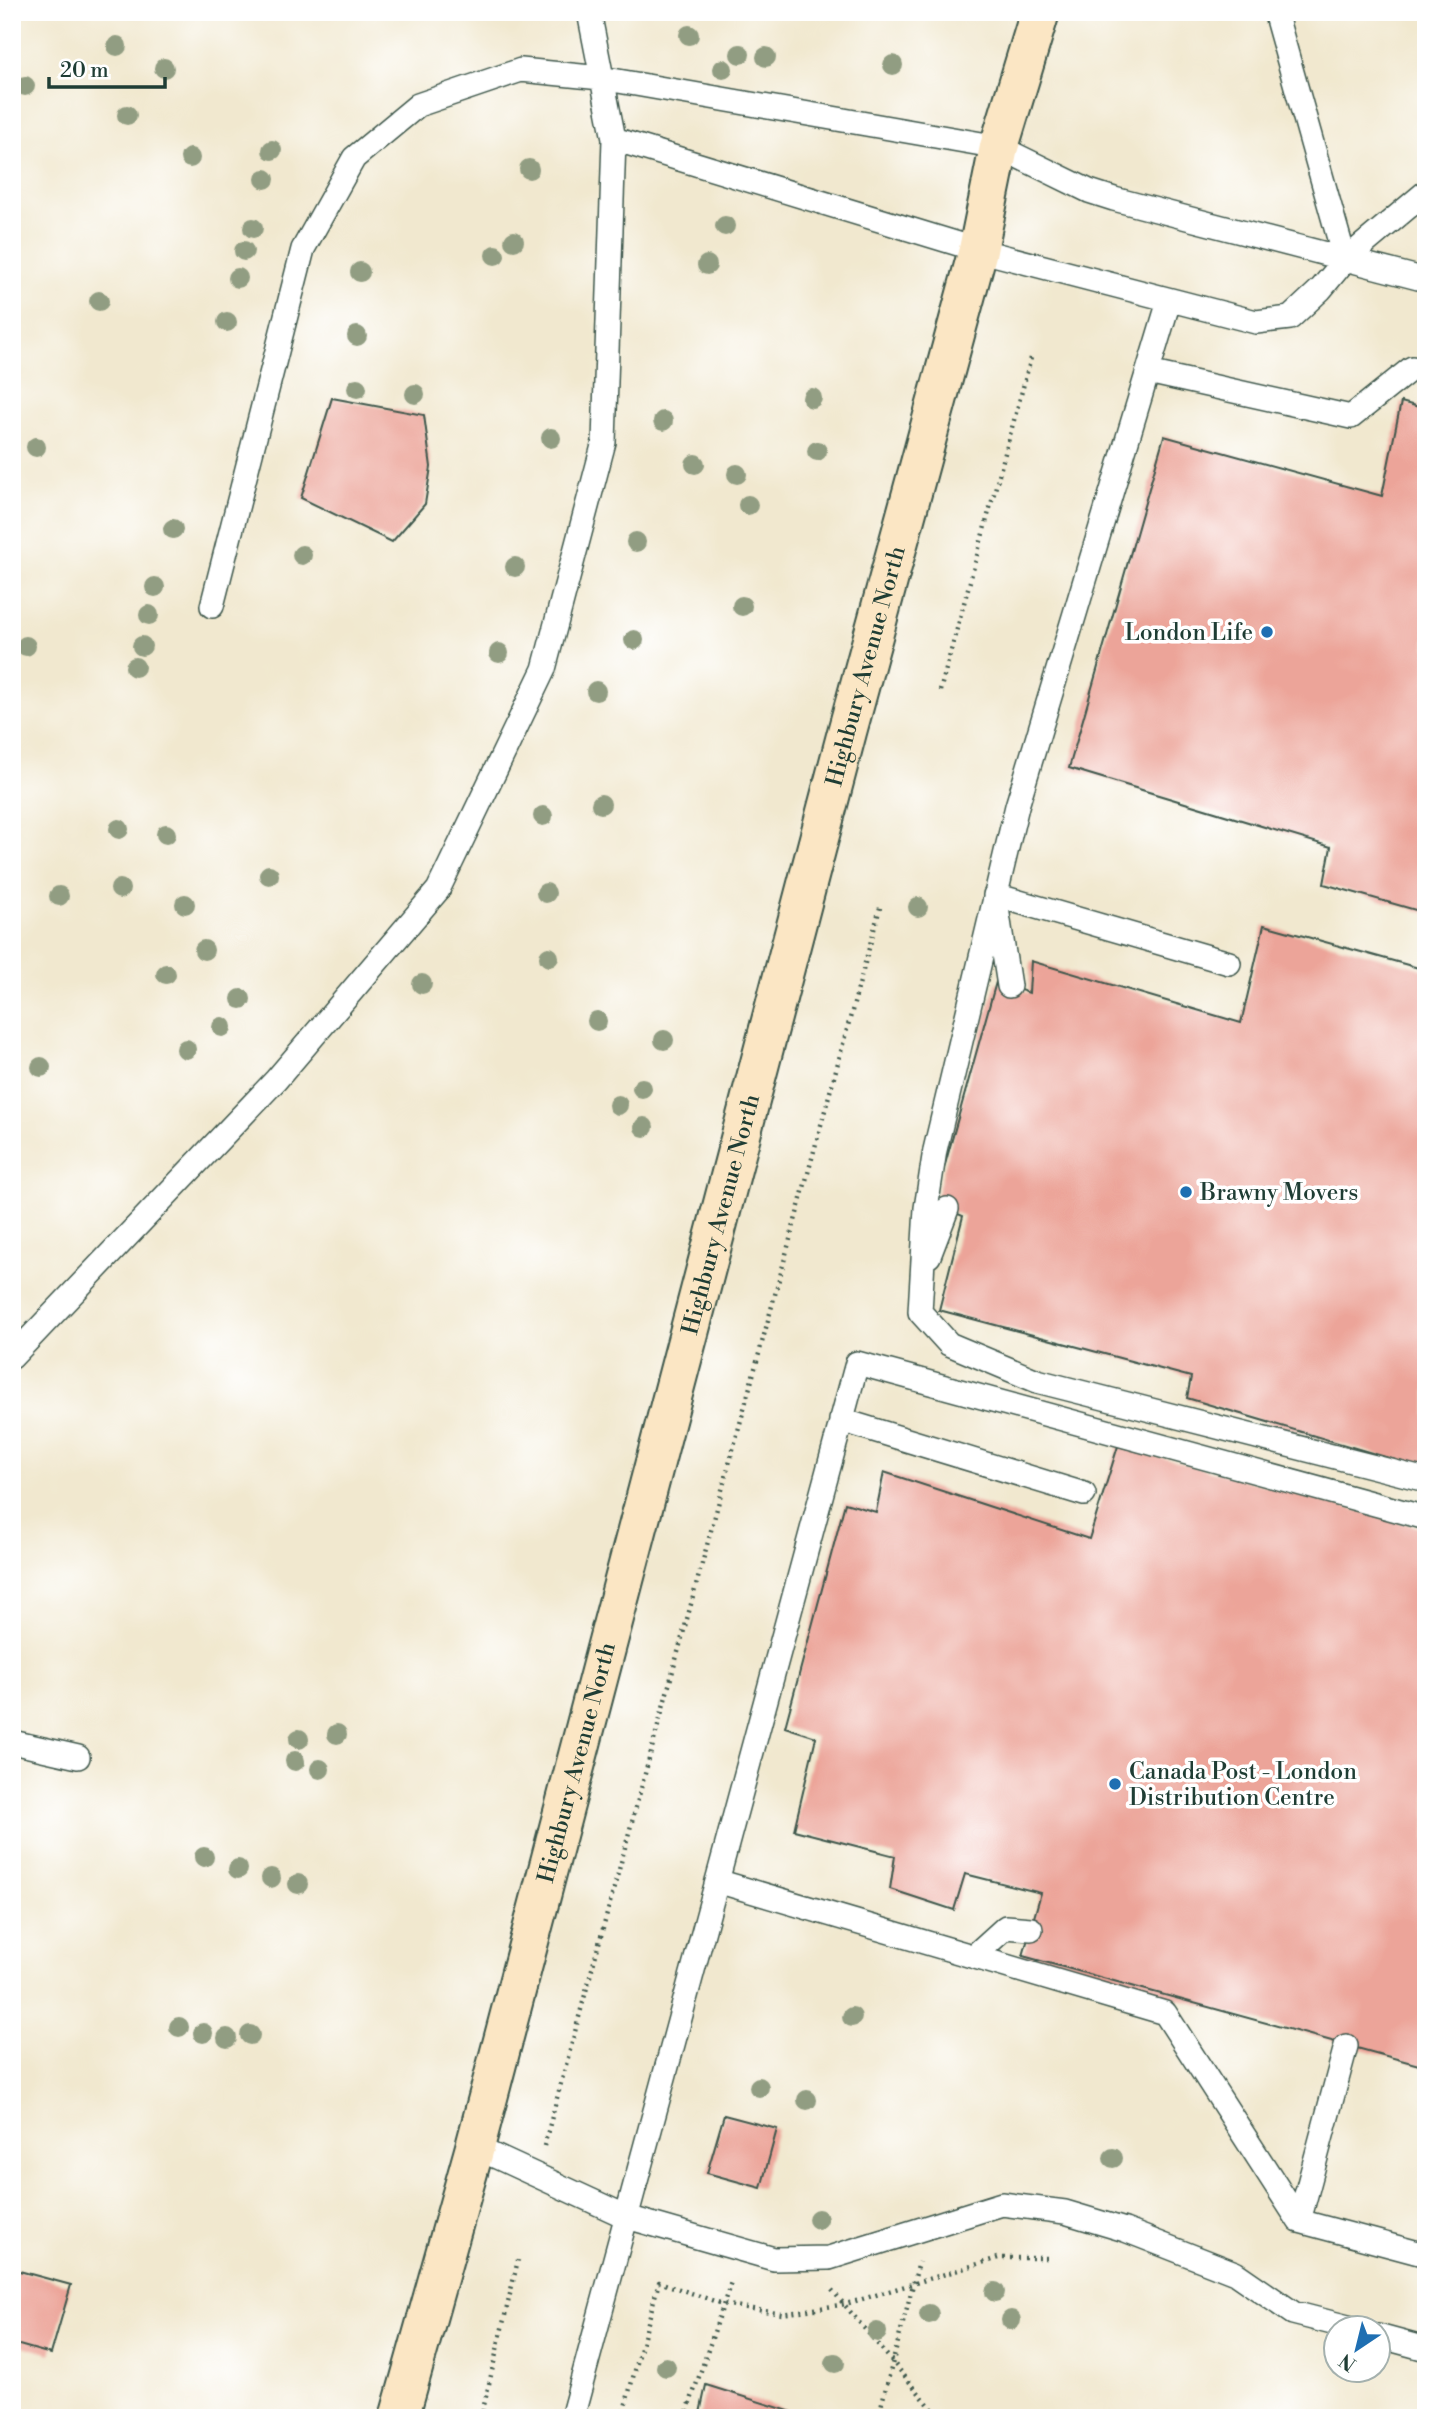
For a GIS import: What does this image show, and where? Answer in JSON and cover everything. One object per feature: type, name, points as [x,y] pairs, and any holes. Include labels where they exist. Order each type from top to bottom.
[{"type":"main road","name":"Highbury Avenue North","points":[[399,2418],[475,2147],[846,733],[978,250],[999,147],[1040,12]]},
{"type":"lane","points":[[12,1357],[276,1080],[438,890],[544,669],[604,442],[614,139],[589,12]]},
{"type":"lane","points":[[1275,12],[1345,260]]},
{"type":"lane","points":[[212,606],[303,249],[354,158],[418,105],[522,69],[601,78],[999,147],[1089,191],[1114,199],[1426,280]]},
{"type":"lane","points":[[614,139],[978,250],[1256,322],[1290,318],[1321,289],[1345,260],[1426,192]]},
{"type":"lane","points":[[1169,301],[1017,806],[995,895],[935,1150],[926,1208],[920,1312],[949,1344],[1037,1381],[1426,1480]]},
{"type":"lane","points":[[1148,372],[1351,417],[1412,368],[1426,371]]},
{"type":"lane","points":[[995,895],[1229,963]]},
{"type":"lane","points":[[995,895],[1009,986]]},
{"type":"lane","points":[[920,1279],[947,1209]]},
{"type":"lane","points":[[572,2418],[857,1363],[1426,1518]]},
{"type":"lane","points":[[841,1420],[1084,1494]]},
{"type":"lane","points":[[12,1742],[78,1757]]},
{"type":"lane","points":[[717,1881],[1165,2013],[1299,2221],[1426,2255]]},
{"type":"lane","points":[[974,1956],[1006,1927],[1031,1929]]},
{"type":"lane","points":[[1299,2221],[1346,2046]]},
{"type":"lane","points":[[475,2147],[627,2217],[774,2259],[829,2258],[1002,2204],[1065,2212],[1125,2230],[1235,2273],[1293,2313],[1322,2321]]},
{"type":"lane","points":[[1392,2340],[1426,2349]]},
{"type":"path","points":[[940,691],[1031,358]]},
{"type":"path","points":[[542,2153],[881,904]]},
{"type":"path","points":[[878,2418],[921,2251]]},
{"type":"path","points":[[622,2418],[659,2282],[723,2304],[782,2314],[846,2304],[998,2258],[1048,2258]]},
{"type":"path","points":[[481,2418],[518,2260]]},
{"type":"path","points":[[685,2418],[734,2272]]},
{"type":"path","points":[[829,2288],[846,2304],[940,2418]]},
{"type":"building","points":[[332,398],[424,415],[431,467],[425,504],[392,542],[301,498]]},
{"type":"building","name":"London Life","points":[[1401,402],[1426,409],[1426,913],[1324,884],[1331,847],[1069,768],[1164,436],[1382,496]]},
{"type":"building","points":[[1264,925],[1426,970],[1426,1469],[1187,1398],[1191,1377],[939,1310],[963,1216],[934,1204],[996,982],[1029,993],[1031,961],[1241,1023]]},
{"type":"building","name":"Canada Post - London Distribution Centre","points":[[1118,1446],[1426,1529],[1426,2067],[1023,1956],[1041,1893],[965,1874],[954,1910],[890,1889],[895,1856],[794,1830],[816,1737],[785,1727],[845,1503],[876,1512],[884,1472],[1089,1539]]},
{"type":"building","points":[[724,2115],[777,2129],[761,2188],[707,2173]]},
{"type":"building","points":[[12,2269],[71,2285],[51,2354],[12,2343]]},
{"type":"building","points":[[706,2385],[808,2417],[699,2418]]},
{"type":"place","name":"London Life","points":[[1267,632]]},
{"type":"place","name":"Brawny Movers","points":[[1186,1192]]},
{"type":"place","name":"Canada Post - London Distribution Centre","points":[[1115,1784]]}]
